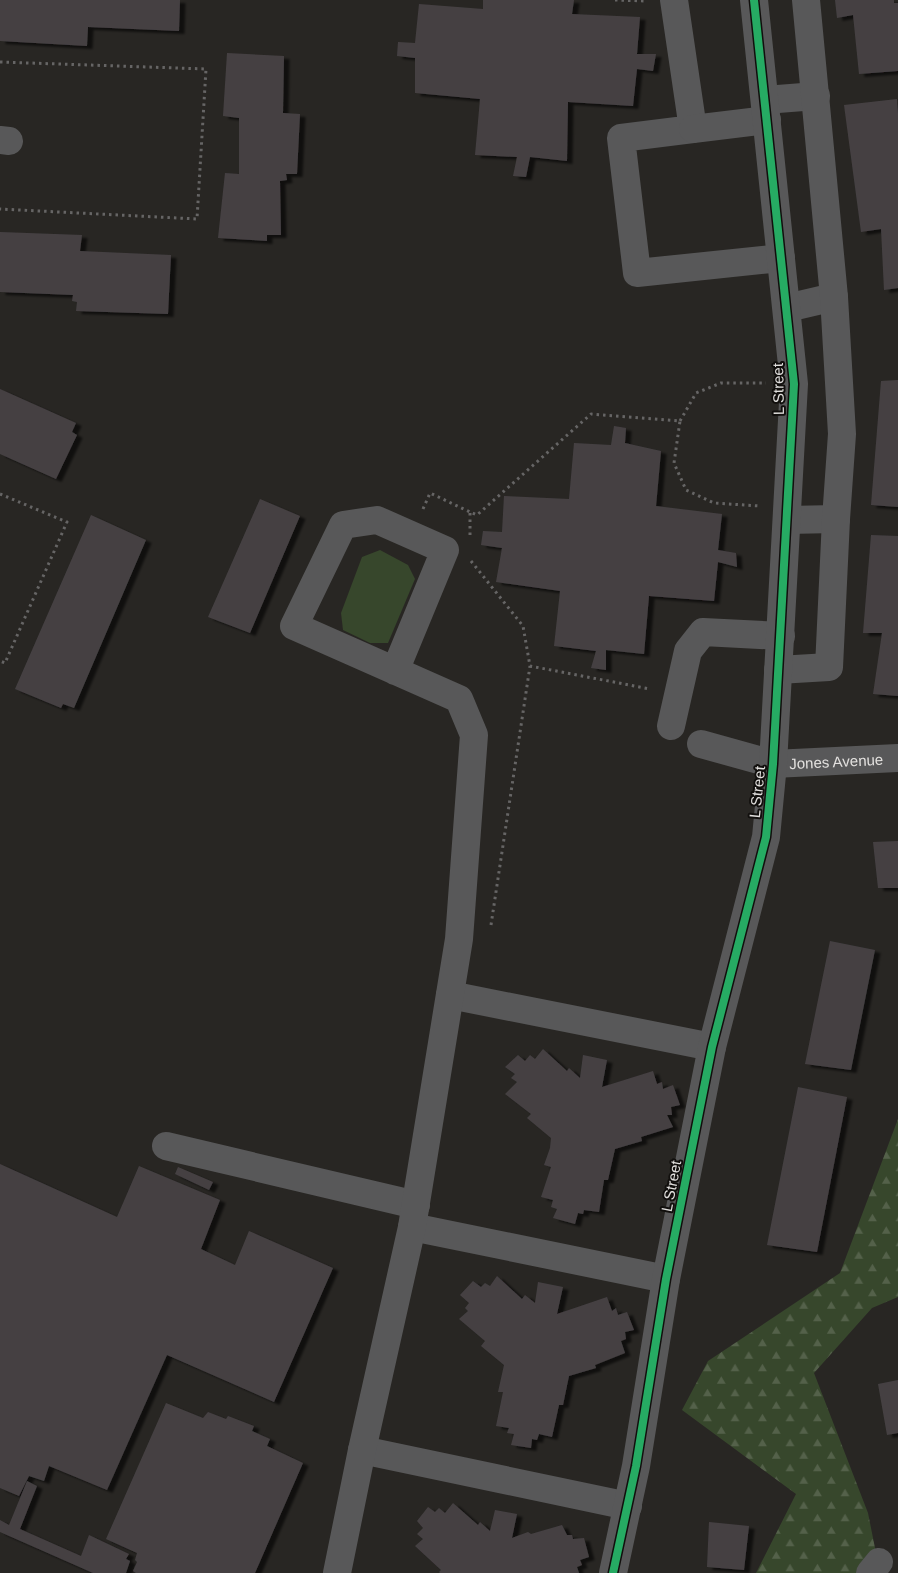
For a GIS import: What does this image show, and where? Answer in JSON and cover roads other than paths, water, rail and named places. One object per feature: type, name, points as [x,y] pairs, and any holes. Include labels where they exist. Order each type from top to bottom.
[{"type":"street","points":[[674,0],[692,129]]},
{"type":"street","name":"L Street","points":[[613,1573],[628,1506],[666,1278],[712,1047],[766,837],[773,764],[794,384],[754,0]]},
{"type":"street","points":[[778,670],[829,668],[842,434],[834,297],[806,0]]},
{"type":"street","points":[[781,258],[637,273],[621,138],[692,129],[816,96]]},
{"type":"street","points":[[787,308],[834,297]]},
{"type":"street","points":[[787,514],[836,519]]},
{"type":"street","points":[[337,1573],[414,1216],[459,939],[474,735],[459,699],[395,671],[294,626],[343,525],[376,520],[445,550],[395,671]]},
{"type":"street","points":[[671,726],[688,650],[703,632],[780,636]]},
{"type":"street","name":"Jones Avenue","points":[[701,744],[773,764],[898,758]]},
{"type":"street","points":[[450,995],[712,1047]]},
{"type":"street","points":[[166,1146],[414,1216],[666,1278]]},
{"type":"street","points":[[362,1450],[628,1506]]}]
